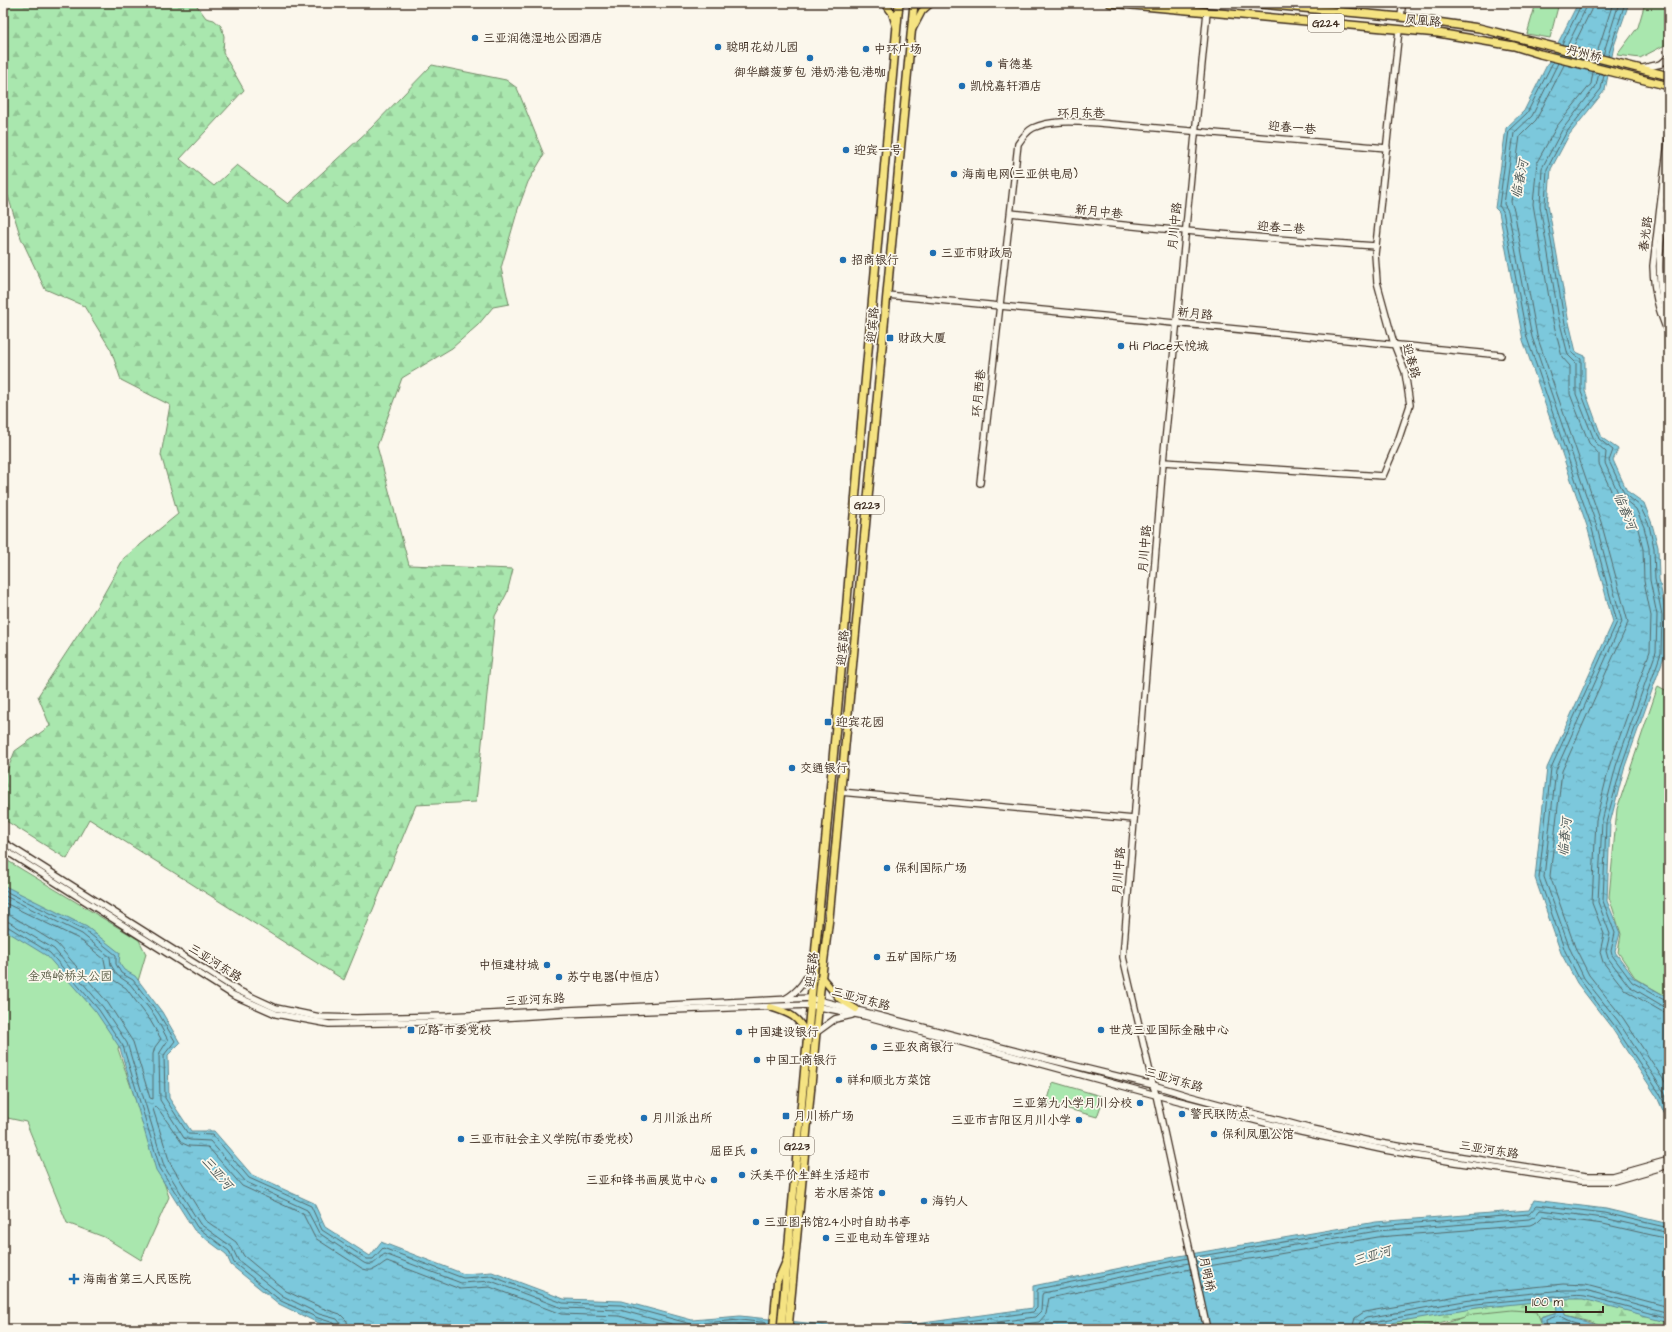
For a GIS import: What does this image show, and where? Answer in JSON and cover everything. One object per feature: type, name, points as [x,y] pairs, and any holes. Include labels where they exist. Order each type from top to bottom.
[{"type":"highway","name":"迎宾路","points":[[788,1295],[787,1259],[843,646],[860,436],[899,3]]},
{"type":"highway","name":"迎宾路","points":[[788,1295],[829,918],[914,3]]},
{"type":"highway","name":"凤凰路","points":[[1110,3],[1469,38],[1514,46],[1540,54]]},
{"type":"highway","name":"凤凰路","points":[[1249,3],[1401,17],[1480,28],[1544,45]]},
{"type":"highway","name":"丹州桥","points":[[1544,45],[1637,68]]},
{"type":"highway","name":"丹州桥","points":[[1540,54],[1669,86]]},
{"type":"highway","name":"G224","points":[[1637,68],[1669,76]]},
{"type":"highway","name":"G223","points":[[780,1329],[788,1295]]},
{"type":"highway","name":"G223","points":[[788,1295],[788,1329]]},
{"type":"main road","points":[[885,3],[892,14],[897,29]]},
{"type":"main road","points":[[911,31],[922,11],[932,3]]},
{"type":"main road","points":[[822,978],[840,999],[857,1012]]},
{"type":"main road","points":[[770,1007],[794,1016],[804,1027],[807,1036]]},
{"type":"main road","points":[[773,1329],[779,1276],[787,1259]]},
{"type":"street","points":[[1400,3],[1402,8],[1401,17]]},
{"type":"street","name":"月川中路","points":[[1156,1095],[1123,957],[1163,462],[1207,12]]},
{"type":"street","name":"迎春路","points":[[1163,462],[1383,476],[1398,441],[1410,405],[1405,372],[1394,344],[1377,282],[1376,246],[1399,30]]},
{"type":"street","points":[[1637,68],[1648,68],[1661,64],[1669,57]]},
{"type":"street","name":"环月东巷","points":[[1000,306],[1018,144],[1033,128],[1061,122],[1084,122],[1195,130]]},
{"type":"street","name":"迎春一巷","points":[[1195,130],[1387,148]]},
{"type":"street","name":"春光路","points":[[1669,133],[1653,266],[1657,304],[1669,335]]},
{"type":"street","name":"春光路","points":[[1669,181],[1659,267],[1663,305],[1669,323]]},
{"type":"street","name":"新月中巷","points":[[1010,213],[1096,223],[1185,230]]},
{"type":"street","name":"迎春二巷","points":[[1185,230],[1258,238],[1376,246]]},
{"type":"street","name":"新月路","points":[[887,295],[1501,355]]},
{"type":"street","name":"环月西巷","points":[[980,483],[1000,306]]},
{"type":"street","points":[[840,792],[1134,819]]},
{"type":"street","name":"三亚河东路","points":[[3,842],[237,990],[276,1008],[320,1017],[356,1018],[448,1016],[784,1000],[810,1001],[1153,1085],[1308,1128],[1374,1142],[1586,1176],[1612,1176],[1669,1160]]},
{"type":"street","name":"三亚河东路","points":[[3,849],[233,995],[276,1014],[329,1024],[434,1022],[562,1014],[770,1007],[810,1001]]},
{"type":"street","points":[[784,1000],[795,993],[801,986],[814,963]]},
{"type":"street","points":[[817,1032],[835,1019],[857,1012]]},
{"type":"street","name":"三亚河东路","points":[[857,1012],[1156,1095],[1302,1132],[1385,1150],[1454,1162],[1581,1180],[1614,1181],[1669,1165]]},
{"type":"street","name":"月明桥","points":[[1156,1095],[1207,1329]]},
{"type":"green space","points":[[3,3],[195,3],[206,18],[214,20],[221,26],[224,36],[223,53],[244,90],[180,159],[214,186],[237,165],[288,204],[371,128],[432,65],[506,80],[517,88],[544,155],[528,182],[518,209],[501,268],[509,304],[493,307],[478,325],[452,348],[402,378],[377,446],[409,565],[513,569],[507,593],[495,616],[476,802],[416,805],[344,980],[89,819],[67,859],[3,819],[3,781],[15,751],[50,726],[38,696],[97,606],[124,558],[178,514],[161,455],[170,405],[121,380],[111,350],[84,306],[45,289],[21,238],[3,180]]},
{"type":"green space","points":[[1536,3],[1559,3],[1550,38],[1527,34]]},
{"type":"green space","points":[[1645,3],[1665,3],[1665,45],[1640,58],[1617,55],[1638,27]]},
{"type":"green space","points":[[1658,686],[1669,692],[1669,998],[1636,979],[1618,952],[1621,934],[1609,897],[1617,809]]},
{"type":"green space","name":"金鸡岭桥头公园","points":[[3,858],[139,940],[146,954],[118,1049],[169,1197],[141,1260],[104,1237],[67,1223],[26,1122],[3,1117]]},
{"type":"green space","points":[[1053,1082],[1104,1097],[1097,1117],[1047,1103]]},
{"type":"green space","points":[[1590,1294],[1669,1317],[1669,1329],[1616,1329],[1602,1326],[1590,1321],[1565,1315],[1562,1300],[1557,1312],[1541,1317],[1541,1326],[1483,1314],[1446,1321],[1419,1329],[1336,1329],[1353,1323]]},
{"type":"green space","points":[[1512,1310],[1537,1312],[1541,1322],[1564,1329],[1428,1329],[1474,1314]]},
{"type":"water","name":"临春河","points":[[1578,3],[1629,3],[1614,46],[1605,90],[1569,135],[1551,169],[1548,204],[1568,318],[1576,352],[1585,356],[1585,391],[1602,438],[1618,449],[1613,460],[1627,491],[1644,503],[1652,524],[1658,547],[1659,579],[1666,614],[1665,654],[1624,769],[1610,823],[1607,901],[1620,933],[1615,952],[1635,979],[1669,998],[1669,1124],[1657,1097],[1611,1027],[1577,983],[1561,953],[1535,878],[1547,768],[1613,622],[1587,526],[1523,340],[1499,212],[1495,208],[1506,128],[1524,111]]},
{"type":"water","name":"三亚河","points":[[3,885],[87,927],[120,953],[119,963],[124,970],[135,976],[162,1012],[180,1043],[168,1055],[169,1098],[191,1131],[214,1131],[252,1175],[314,1203],[325,1227],[370,1256],[381,1242],[464,1274],[492,1272],[564,1299],[622,1301],[692,1320],[740,1316],[864,1329],[339,1329],[316,1322],[279,1304],[231,1265],[226,1254],[194,1230],[156,1170],[120,1048],[96,1012],[47,956],[3,929]]},
{"type":"water","name":"三亚河","points":[[1534,1200],[1606,1209],[1669,1224],[1669,1322],[1583,1299],[1563,1299],[1477,1308],[1356,1329],[879,1329],[1033,1308],[1033,1286],[1179,1256],[1376,1222],[1529,1210]]},
{"type":"water","points":[[1562,1300],[1565,1315],[1616,1329],[1546,1329],[1541,1326],[1541,1317],[1557,1312],[1556,1301]]},
{"type":"place","name":"三亚润德湿地公园酒店","points":[[475,38]]},
{"type":"place","name":"聪明花幼儿园","points":[[718,47]]},
{"type":"place","name":"中环广场","points":[[866,49]]},
{"type":"place","name":"御华麟菠萝包 港奶·港包·港咖","points":[[810,58]]},
{"type":"place","name":"肯德基","points":[[989,64]]},
{"type":"place","name":"凯悦嘉轩酒店","points":[[962,86]]},
{"type":"place","name":"迎宾一号","points":[[846,150]]},
{"type":"place","name":"海南电网(三亚供电局)","points":[[954,174]]},
{"type":"place","name":"三亚市财政局","points":[[933,253]]},
{"type":"place","name":"招商银行","points":[[843,260]]},
{"type":"place","name":"财政大厦","points":[[890,338]]},
{"type":"place","name":"Hi Place天悦城","points":[[1121,346]]},
{"type":"place","name":"迎宾花园","points":[[828,722]]},
{"type":"place","name":"交通银行","points":[[792,768]]},
{"type":"place","name":"保利国际广场","points":[[887,868]]},
{"type":"place","name":"五矿国际广场","points":[[877,957]]},
{"type":"place","name":"中恒建材城","points":[[547,965]]},
{"type":"place","name":"苏宁电器(中恒店)","points":[[559,977]]},
{"type":"place","name":"12路-市委党校","points":[[411,1030]]},
{"type":"place","name":"世茂三亚国际金融中心","points":[[1101,1030]]},
{"type":"place","name":"中国建设银行","points":[[739,1032]]},
{"type":"place","name":"三亚农商银行","points":[[874,1047]]},
{"type":"place","name":"中国工商银行","points":[[757,1060]]},
{"type":"place","name":"祥和顺北方菜馆","points":[[839,1080]]},
{"type":"place","name":"三亚第九小学月川分校","points":[[1140,1103]]},
{"type":"place","name":"警民联防点","points":[[1182,1114]]},
{"type":"place","name":"月川桥广场","points":[[786,1116]]},
{"type":"place","name":"月川派出所","points":[[644,1118]]},
{"type":"place","name":"三亚市吉阳区月川小学","points":[[1079,1120]]},
{"type":"place","name":"保利凤凰公馆","points":[[1214,1134]]},
{"type":"place","name":"三亚市社会主义学院(市委党校)","points":[[461,1139]]},
{"type":"place","name":"屈臣氏","points":[[754,1151]]},
{"type":"place","name":"沃美平价生鲜生活超市","points":[[742,1175]]},
{"type":"place","name":"三亚和锋书画展览中心","points":[[714,1180]]},
{"type":"place","name":"若水居茶馆","points":[[882,1193]]},
{"type":"place","name":"海钓人","points":[[924,1201]]},
{"type":"place","name":"三亚图书馆24小时自助书亭","points":[[756,1222]]},
{"type":"place","name":"三亚电动车管理站","points":[[826,1238]]},
{"type":"place","name":"海南省第三人民医院","points":[[74,1279]]}]
